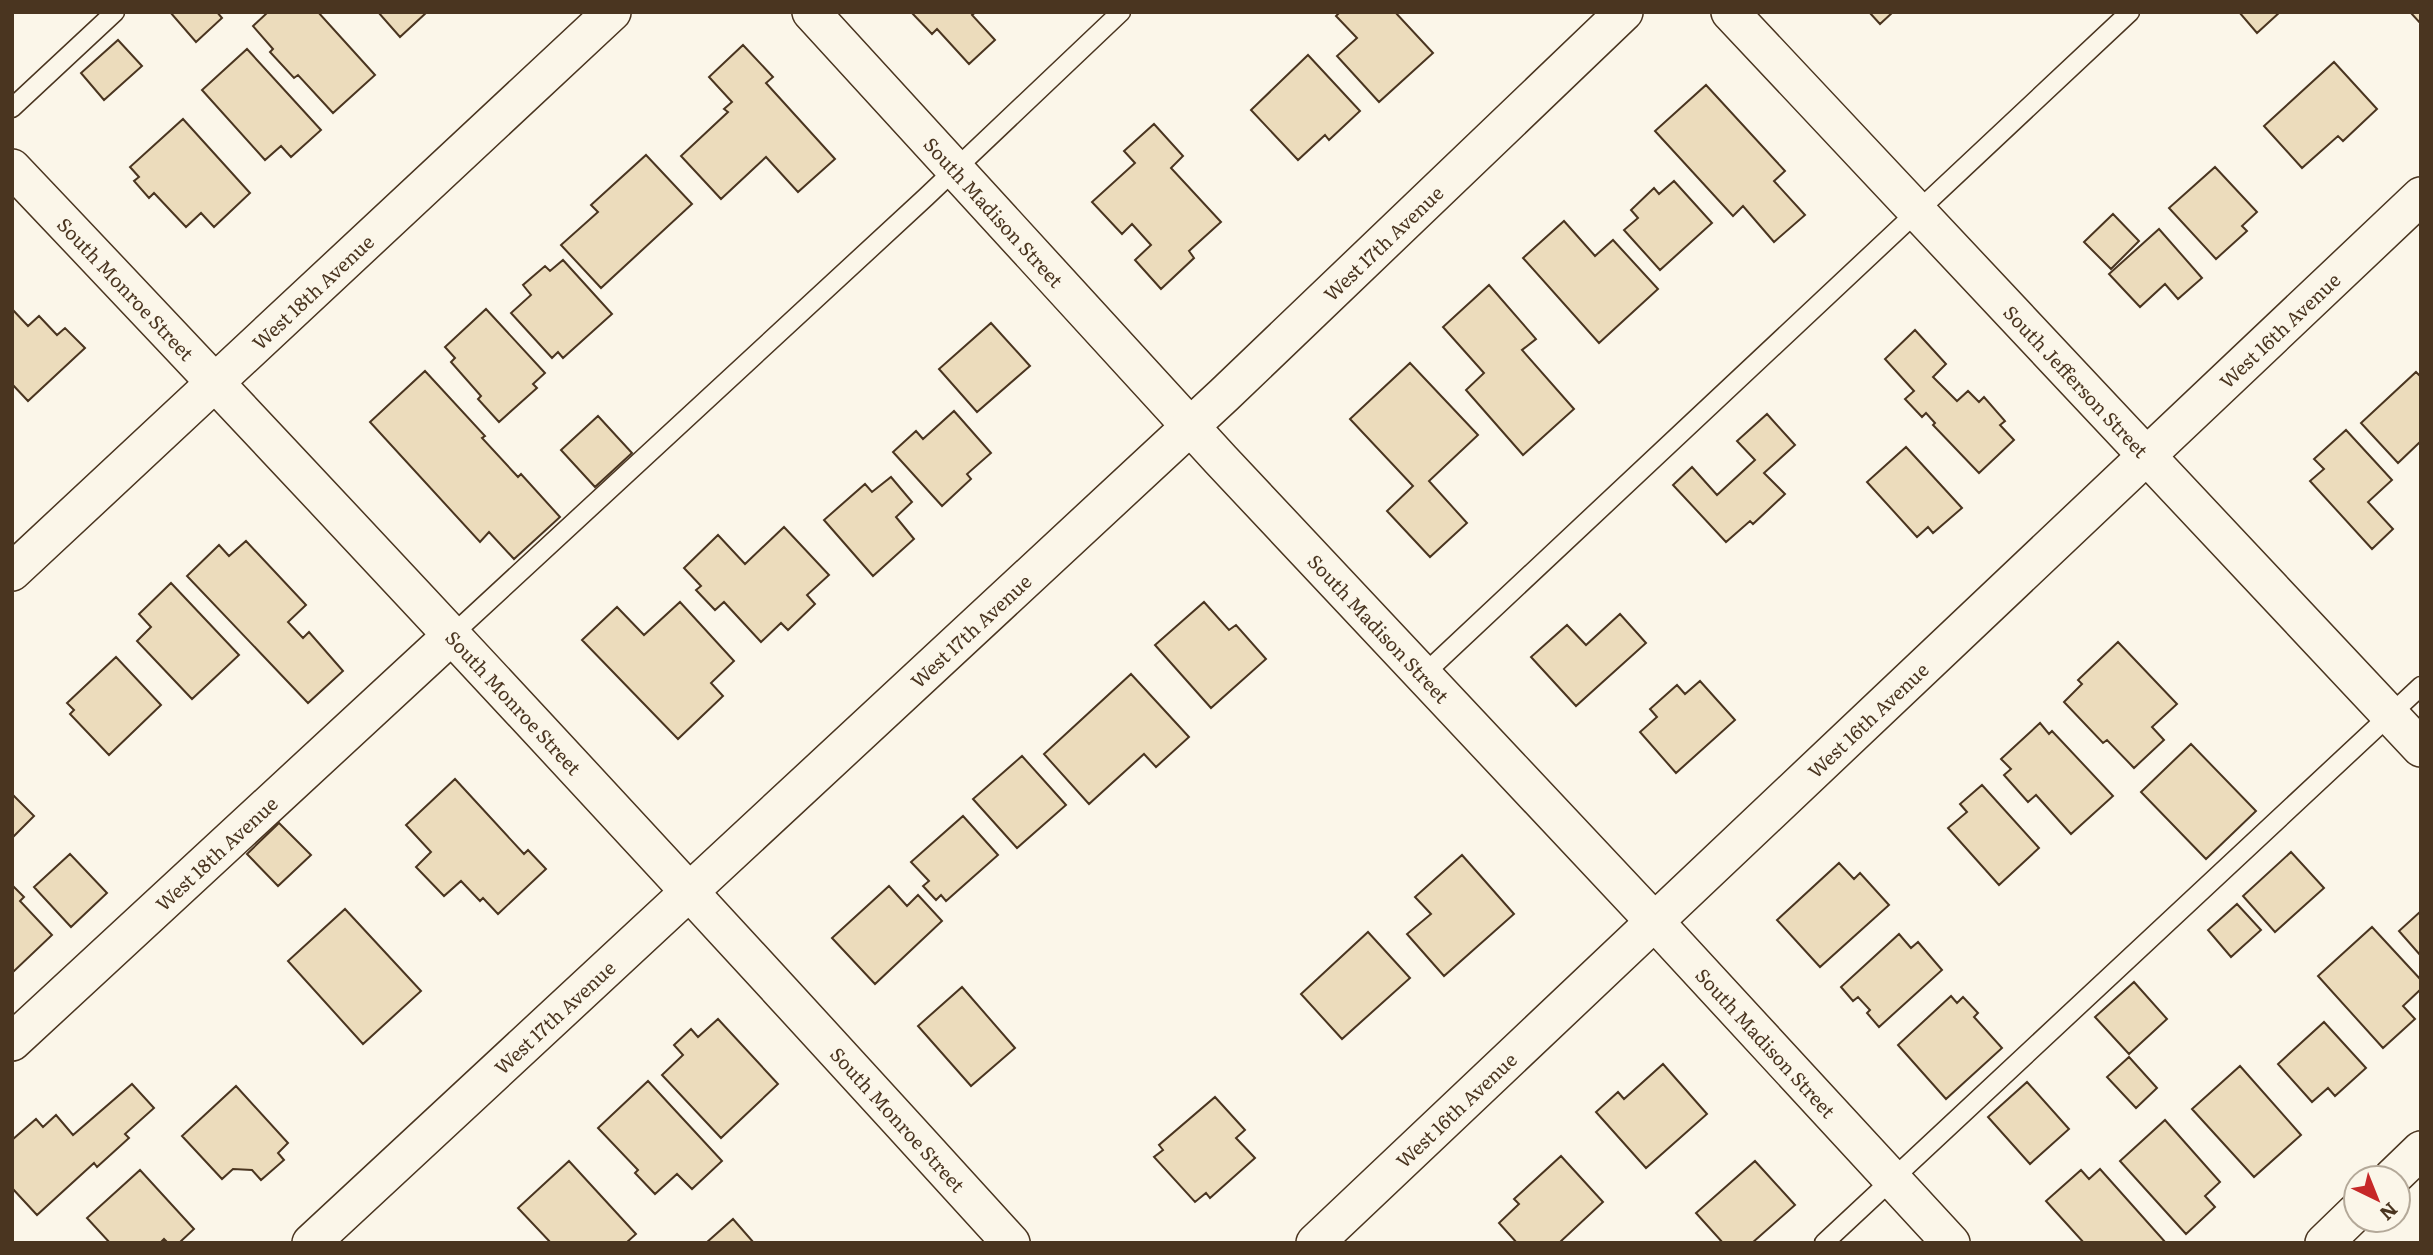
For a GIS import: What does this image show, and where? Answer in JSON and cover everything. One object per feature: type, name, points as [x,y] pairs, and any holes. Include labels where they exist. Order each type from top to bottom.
[{"type":"street","name":"West 18th Avenue","points":[[12,572],[612,12]]},
{"type":"street","name":"South Madison Street","points":[[811,12],[1190,426],[1654,921],[1951,1243]]},
{"type":"street","name":"West 17th Avenue","points":[[311,1243],[1190,426],[1623,12]]},
{"type":"street","name":"South Jefferson Street","points":[[1730,12],[2421,748]]},
{"type":"street","name":"South Monroe Street","points":[[12,168],[216,381],[691,891],[1012,1243]]},
{"type":"street","name":"West 16th Avenue","points":[[1315,1243],[2421,196]]},
{"type":"street","name":"West 18th Avenue","points":[[12,1042],[452,635]]},
{"type":"street","points":[[2406,1164],[2421,1150]]},
{"type":"street","points":[[2324,1243],[2342,1226]]},
{"type":"lane","points":[[12,108],[115,12]]},
{"type":"lane","points":[[452,635],[955,170],[1121,12]]},
{"type":"lane","points":[[1423,675],[2130,12]]},
{"type":"lane","points":[[1824,1243],[2421,686]]},
{"type":"building","points":[[170,12],[217,12],[222,18],[196,42]]},
{"type":"building","points":[[268,12],[318,12],[375,75],[333,113],[298,75],[294,78],[270,52],[273,49],[253,26]]},
{"type":"building","points":[[378,12],[427,12],[400,37]]},
{"type":"building","points":[[911,12],[976,12],[972,15],[995,40],[969,64],[937,29],[932,34]]},
{"type":"building","points":[[1340,12],[1395,12],[1433,53],[1379,102],[1337,56],[1357,38],[1336,16]]},
{"type":"building","points":[[1869,12],[1893,12],[1880,24]]},
{"type":"building","points":[[2239,12],[2280,12],[2257,33]]},
{"type":"building","points":[[2410,12],[2421,12],[2421,24]]},
{"type":"building","points":[[118,40],[142,66],[104,100],[81,73]]},
{"type":"building","points":[[743,45],[773,77],[766,83],[835,159],[798,192],[766,157],[721,199],[681,156],[728,112],[724,109],[732,102],[709,77]]},
{"type":"building","points":[[247,49],[321,130],[291,157],[281,146],[265,160],[202,90]]},
{"type":"building","points":[[1308,55],[1360,111],[1329,140],[1325,135],[1298,160],[1251,110]]},
{"type":"building","points":[[2334,62],[2377,109],[2343,141],[2338,136],[2302,168],[2264,126]]},
{"type":"building","points":[[1706,85],[1785,171],[1774,181],[1805,215],[1774,242],[1743,206],[1733,216],[1655,131]]},
{"type":"building","points":[[183,119],[250,193],[214,227],[201,213],[186,227],[154,193],[149,198],[134,181],[139,177],[130,167]]},
{"type":"building","points":[[1154,124],[1183,156],[1171,168],[1221,222],[1189,251],[1194,258],[1161,289],[1135,260],[1151,245],[1132,224],[1122,234],[1092,202],[1135,163],[1124,151]]},
{"type":"building","points":[[646,155],[692,204],[601,288],[561,245],[598,212],[591,205]]},
{"type":"building","points":[[2215,167],[2257,212],[2242,226],[2247,231],[2216,259],[2169,208]]},
{"type":"building","points":[[1674,181],[1712,223],[1660,270],[1624,230],[1638,218],[1631,210],[1654,188],[1659,194]]},
{"type":"building","points":[[2113,214],[2139,241],[2111,269],[2084,242]]},
{"type":"building","points":[[1564,221],[1595,256],[1613,240],[1658,289],[1599,343],[1523,258]]},
{"type":"building","points":[[2159,229],[2202,278],[2178,299],[2165,284],[2140,307],[2109,274]]},
{"type":"building","points":[[563,260],[612,314],[563,358],[558,352],[552,358],[511,313],[531,295],[523,285],[545,266],[550,271]]},
{"type":"building","points":[[1489,285],[1536,339],[1522,350],[1574,409],[1523,455],[1466,390],[1484,373],[1443,327]]},
{"type":"building","points":[[12,309],[28,326],[39,316],[57,335],[65,328],[85,348],[28,401],[12,384]]},
{"type":"building","points":[[486,309],[545,373],[533,384],[537,388],[499,422],[478,399],[481,396],[451,362],[455,358],[445,347]]},
{"type":"building","points":[[991,323],[1030,366],[977,412],[939,369]]},
{"type":"building","points":[[1915,330],[1946,364],[1933,377],[1957,401],[1968,391],[1979,402],[1984,397],[2005,421],[2000,425],[2014,440],[1979,473],[1933,425],[1935,423],[1926,413],[1922,417],[1905,399],[1914,391],[1885,359]]},
{"type":"building","points":[[1410,363],[1478,435],[1429,481],[1467,523],[1430,557],[1387,511],[1413,486],[1350,419]]},
{"type":"building","points":[[425,371],[485,436],[482,438],[518,477],[521,474],[560,517],[514,559],[489,532],[480,542],[370,422]]},
{"type":"building","points":[[2416,372],[2421,377],[2421,441],[2398,463],[2361,423]]},
{"type":"building","points":[[954,411],[991,453],[967,474],[971,479],[942,506],[893,452],[916,431],[923,439]]},
{"type":"building","points":[[1767,414],[1795,445],[1764,473],[1785,494],[1753,524],[1750,521],[1726,542],[1673,485],[1692,467],[1717,495],[1755,460],[1737,441]]},
{"type":"building","points":[[598,416],[632,453],[595,487],[561,450]]},
{"type":"building","points":[[2346,430],[2392,480],[2368,502],[2393,529],[2372,549],[2310,481],[2324,469],[2314,459]]},
{"type":"building","points":[[1906,447],[1962,508],[1933,533],[1928,527],[1917,537],[1867,482]]},
{"type":"building","points":[[891,477],[912,502],[896,517],[914,539],[873,576],[824,520],[865,484],[872,492]]},
{"type":"building","points":[[784,527],[829,575],[807,595],[815,604],[788,630],[781,623],[761,642],[724,602],[715,610],[696,590],[701,586],[684,568],[718,535],[745,564]]},
{"type":"building","points":[[246,541],[306,605],[288,622],[303,638],[309,632],[343,671],[308,703],[187,576],[219,545],[229,556]]},
{"type":"building","points":[[171,583],[239,655],[192,699],[137,641],[151,627],[139,614]]},
{"type":"building","points":[[680,602],[734,661],[711,683],[723,696],[678,739],[582,640],[617,607],[644,635]]},
{"type":"building","points":[[1204,602],[1229,630],[1236,625],[1266,659],[1211,708],[1155,645]]},
{"type":"building","points":[[1620,614],[1646,643],[1576,706],[1531,657],[1567,625],[1586,645]]},
{"type":"building","points":[[2118,642],[2177,704],[2152,727],[2164,740],[2134,768],[2107,740],[2103,743],[2064,702],[2082,684],[2078,680]]},
{"type":"building","points":[[116,657],[161,705],[109,755],[70,714],[74,710],[67,703]]},
{"type":"building","points":[[1131,674],[1189,737],[1156,767],[1144,754],[1089,804],[1044,754]]},
{"type":"building","points":[[1700,681],[1735,720],[1676,773],[1640,732],[1657,717],[1650,709],[1677,685],[1685,694]]},
{"type":"building","points":[[2040,723],[2049,734],[2052,731],[2113,796],[2071,834],[2036,795],[2028,802],[2004,775],[2011,769],[2001,759]]},
{"type":"building","points":[[2191,744],[2256,811],[2206,859],[2141,792]]},
{"type":"building","points":[[1022,756],[1066,805],[1017,848],[973,799]]},
{"type":"building","points":[[455,779],[524,854],[528,850],[546,869],[498,914],[483,898],[480,901],[461,881],[444,896],[416,867],[431,852],[406,825]]},
{"type":"building","points":[[1982,785],[2039,848],[1999,885],[1948,828],[1967,812],[1960,804]]},
{"type":"building","points":[[12,794],[34,816],[12,838]]},
{"type":"building","points":[[963,816],[998,855],[946,901],[941,895],[936,900],[923,886],[929,881],[911,862]]},
{"type":"building","points":[[279,823],[311,855],[278,886],[247,854]]},
{"type":"building","points":[[2291,852],[2324,888],[2275,932],[2243,896]]},
{"type":"building","points":[[70,854],[107,893],[71,927],[34,887]]},
{"type":"building","points":[[1462,855],[1514,914],[1444,976],[1407,934],[1431,914],[1415,897]]},
{"type":"building","points":[[1839,863],[1854,879],[1860,873],[1889,905],[1820,967],[1777,920]]},
{"type":"building","points":[[12,885],[24,897],[20,901],[52,935],[12,973]]},
{"type":"building","points":[[889,886],[907,906],[918,895],[942,921],[875,984],[832,938]]},
{"type":"building","points":[[2237,904],[2261,930],[2231,957],[2208,930]]},
{"type":"building","points":[[345,909],[421,991],[363,1044],[288,961]]},
{"type":"building","points":[[2421,911],[2421,956],[2399,931]]},
{"type":"building","points":[[2372,927],[2421,980],[2421,989],[2403,1006],[2415,1019],[2383,1048],[2318,976]]},
{"type":"building","points":[[1368,932],[1410,978],[1342,1039],[1301,994]]},
{"type":"building","points":[[1899,934],[1911,948],[1918,942],[1942,970],[1879,1027],[1867,1013],[1870,1010],[1858,997],[1853,1001],[1841,987]]},
{"type":"building","points":[[2134,982],[2167,1019],[2129,1054],[2095,1017]]},
{"type":"building","points":[[962,987],[1015,1048],[971,1086],[918,1026]]},
{"type":"building","points":[[1951,996],[1957,1003],[1963,997],[1978,1013],[1974,1017],[2002,1048],[1946,1099],[1898,1045]]},
{"type":"building","points":[[718,1019],[778,1084],[721,1138],[662,1075],[683,1055],[674,1045],[691,1029],[698,1037]]},
{"type":"building","points":[[2324,1022],[2366,1068],[2335,1096],[2328,1088],[2312,1102],[2278,1064]]},
{"type":"building","points":[[2129,1057],[2157,1088],[2136,1108],[2107,1077]]},
{"type":"building","points":[[1663,1064],[1707,1114],[1646,1168],[1596,1112],[1618,1092],[1624,1099]]},
{"type":"building","points":[[2240,1066],[2301,1135],[2254,1177],[2192,1109]]},
{"type":"building","points":[[648,1081],[722,1161],[692,1189],[677,1174],[655,1194],[635,1173],[638,1170],[598,1128]]},
{"type":"building","points":[[2027,1082],[2069,1129],[2030,1164],[1988,1117]]},
{"type":"building","points":[[132,1084],[154,1108],[125,1134],[129,1138],[97,1167],[94,1163],[37,1215],[12,1188],[12,1140],[36,1119],[43,1127],[56,1115],[73,1135]]},
{"type":"building","points":[[236,1086],[288,1143],[278,1153],[284,1160],[261,1180],[252,1170],[233,1169],[222,1179],[182,1136]]},
{"type":"building","points":[[1215,1097],[1245,1130],[1236,1138],[1255,1158],[1210,1198],[1206,1193],[1195,1202],[1154,1157],[1163,1150],[1159,1145]]},
{"type":"building","points":[[2165,1120],[2220,1182],[2205,1196],[2215,1207],[2186,1234],[2120,1161]]},
{"type":"building","points":[[1561,1156],[1603,1202],[1559,1243],[1517,1243],[1499,1223],[1519,1204],[1514,1199]]},
{"type":"building","points":[[569,1161],[636,1234],[626,1243],[551,1243],[518,1208]]},
{"type":"building","points":[[1755,1161],[1795,1205],[1752,1243],[1723,1243],[1696,1213]]},
{"type":"building","points":[[2100,1169],[2166,1243],[2084,1243],[2046,1201],[2081,1170],[2089,1179]]},
{"type":"building","points":[[140,1170],[194,1229],[179,1243],[168,1243],[164,1239],[160,1243],[110,1243],[87,1218]]},
{"type":"building","points":[[733,1219],[754,1243],[706,1243]]}]
